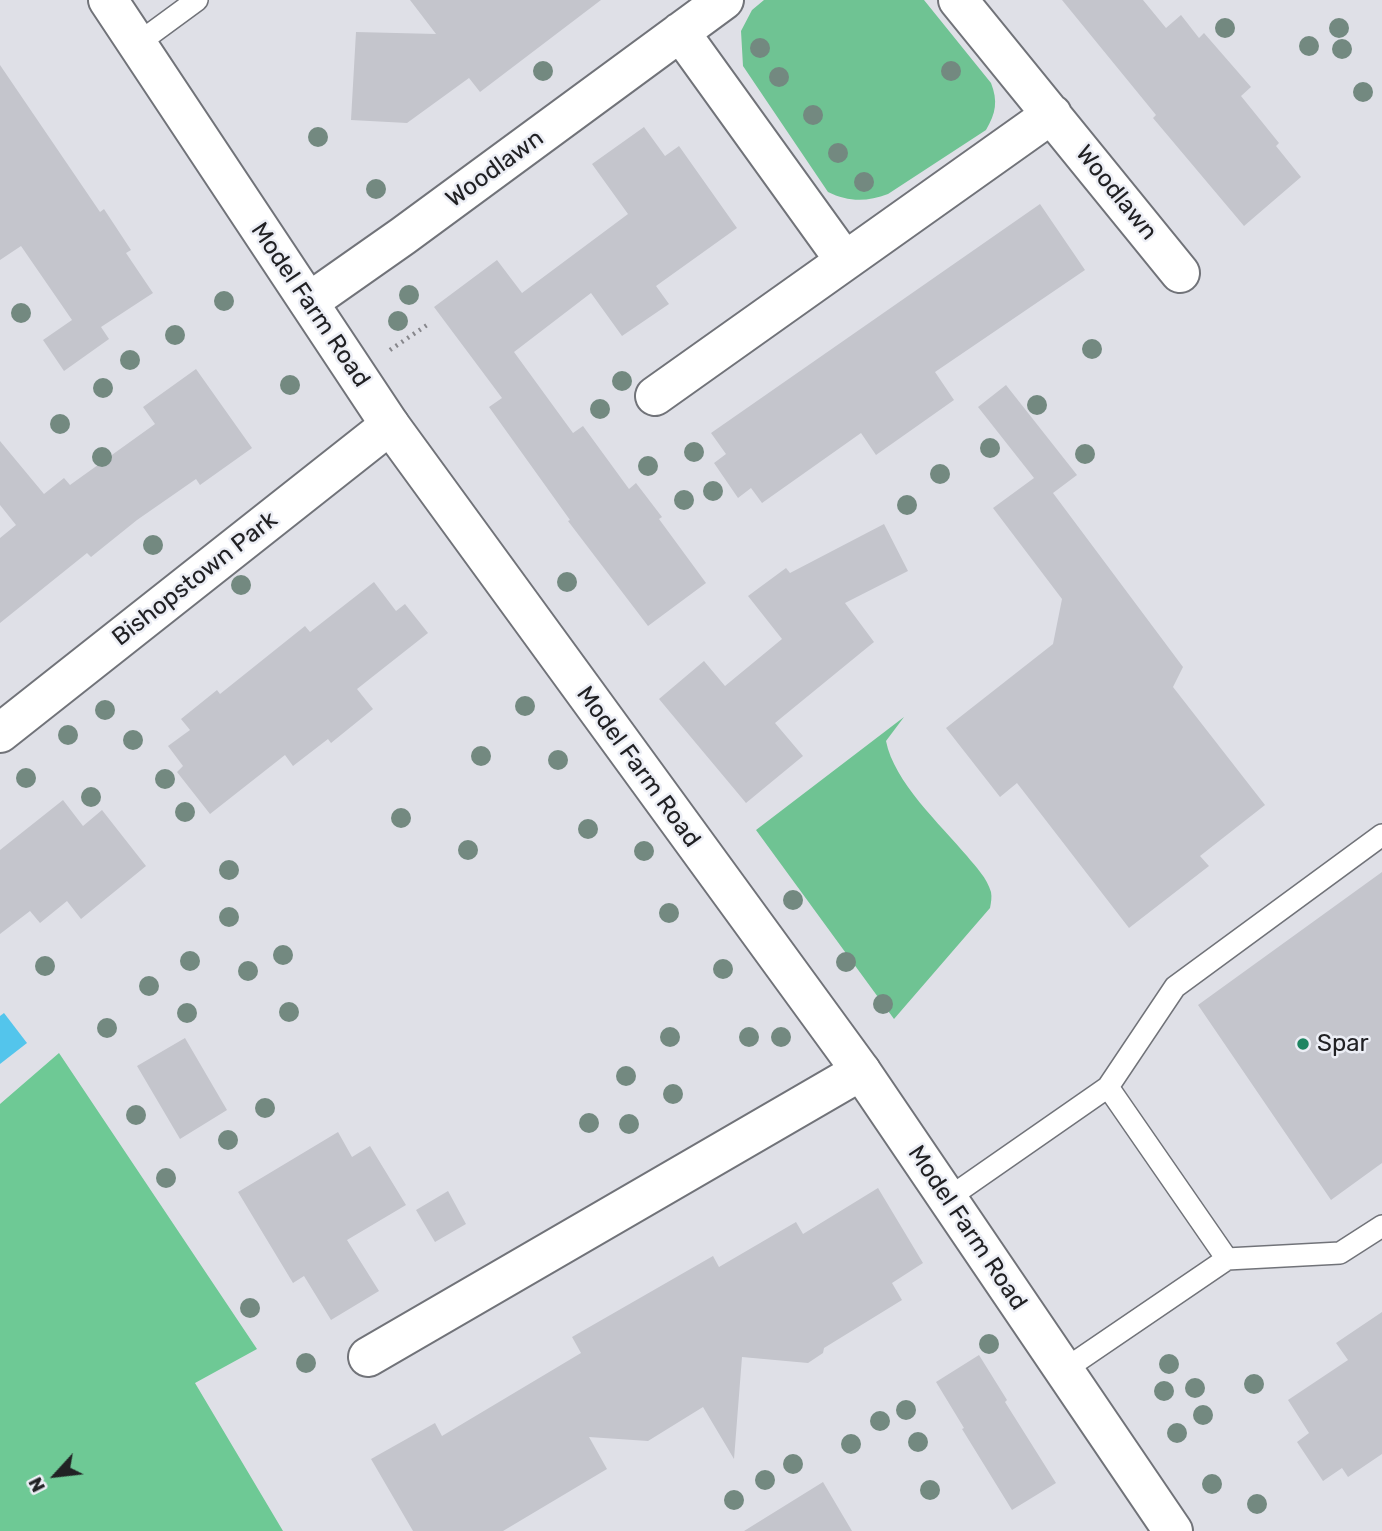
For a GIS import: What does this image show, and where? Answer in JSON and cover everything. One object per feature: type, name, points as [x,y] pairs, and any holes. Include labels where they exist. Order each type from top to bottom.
[{"type":"street","name":"Model Farm Road","points":[[108,0],[390,425],[861,1071],[1173,1531]]},
{"type":"street","name":"Woodlawn","points":[[309,302],[724,0]]},
{"type":"street","name":"Woodlawn","points":[[958,0],[1180,272]]},
{"type":"street","points":[[680,32],[845,261]]},
{"type":"street","points":[[655,396],[1052,114]]},
{"type":"street","name":"Bishopstown Park","points":[[0,733],[390,425]]},
{"type":"street","points":[[368,1357],[861,1071]]},
{"type":"lane","points":[[137,44],[197,0]]},
{"type":"lane","points":[[947,1199],[1108,1087],[1175,987],[1382,835]]},
{"type":"lane","points":[[1108,1087],[1227,1259]]},
{"type":"lane","points":[[1064,1370],[1227,1259],[1340,1253],[1382,1226]]},
{"type":"path","points":[[383,355],[430,323]]},
{"type":"green space","points":[[764,0],[924,0],[991,83],[995,107],[986,130],[888,194],[858,200],[828,192],[743,66],[741,31],[752,10]]},
{"type":"green space","points":[[904,717],[886,741],[898,772],[919,802],[981,873],[991,892],[991,898],[990,908],[894,1019],[756,830]]},
{"type":"green space","points":[[59,1053],[257,1349],[195,1383],[283,1531],[0,1531],[0,1104]]},
{"type":"water","points":[[4,1013],[27,1043],[0,1064],[0,1016]]},
{"type":"building","points":[[410,0],[601,0],[480,92],[469,78],[407,123],[351,120],[356,32],[436,34]]},
{"type":"building","points":[[1062,0],[1143,0],[1166,28],[1181,15],[1199,38],[1204,33],[1251,87],[1241,96],[1279,143],[1276,146],[1301,177],[1244,226],[1153,118],[1156,115]]},
{"type":"building","points":[[0,65],[100,212],[104,209],[131,250],[126,253],[153,293],[101,327],[109,339],[64,371],[43,340],[72,320],[21,246],[0,260]]},
{"type":"building","points":[[644,127],[665,156],[679,146],[737,228],[656,286],[669,304],[622,336],[591,293],[514,352],[573,433],[583,426],[629,489],[636,483],[706,583],[648,626],[568,521],[570,520],[489,407],[502,398],[434,307],[497,260],[522,293],[628,214],[592,164]]},
{"type":"building","points":[[1040,204],[1085,270],[935,372],[954,400],[876,455],[861,433],[762,503],[751,488],[738,498],[714,463],[726,454],[711,433]]},
{"type":"building","points":[[196,369],[252,448],[200,485],[196,479],[137,520],[91,557],[87,553],[0,623],[0,538],[16,525],[0,505],[0,441],[44,494],[64,478],[70,485],[155,424],[143,407]]},
{"type":"building","points":[[1006,385],[1077,475],[1053,493],[1183,667],[1173,687],[1265,805],[1200,856],[1209,866],[1129,928],[1017,783],[1000,797],[946,728],[1053,644],[1062,599],[993,508],[1034,478],[978,407]]},
{"type":"building","points":[[884,524],[908,571],[845,603],[874,642],[775,723],[803,756],[746,803],[659,699],[704,661],[725,686],[782,639],[748,596],[786,568],[790,573]]},
{"type":"building","points":[[374,582],[396,611],[405,604],[428,633],[357,689],[373,709],[331,743],[328,739],[293,766],[285,755],[210,814],[177,772],[183,766],[168,746],[190,730],[181,719],[217,690],[220,694],[305,626],[310,632]]},
{"type":"building","points":[[63,800],[83,826],[102,810],[146,866],[81,919],[67,901],[40,923],[30,911],[0,934],[0,850]]},
{"type":"building","name":"Spar","points":[[1382,872],[1382,1163],[1331,1200],[1198,1005]]},
{"type":"building","points":[[185,1038],[227,1110],[180,1139],[137,1066]]},
{"type":"building","points":[[338,1132],[352,1157],[370,1146],[406,1205],[347,1240],[379,1291],[331,1320],[304,1276],[293,1283],[238,1192]]},
{"type":"building","points":[[878,1188],[923,1263],[892,1283],[902,1300],[824,1348],[823,1353],[808,1363],[742,1357],[734,1459],[703,1407],[648,1441],[589,1437],[607,1469],[503,1531],[413,1531],[371,1459],[435,1423],[442,1436],[581,1353],[572,1337],[713,1256],[719,1267],[796,1222],[803,1234]]},
{"type":"building","points":[[448,1191],[466,1224],[435,1242],[416,1210]]},
{"type":"building","points":[[1382,1312],[1382,1454],[1348,1477],[1342,1468],[1323,1481],[1297,1442],[1309,1433],[1288,1400],[1348,1360],[1336,1343]]},
{"type":"building","points":[[979,1355],[1056,1483],[1012,1510],[936,1382]]},
{"type":"building","points":[[823,1482],[852,1531],[744,1531]]},
{"type":"place","name":"Spar","points":[[1303,1044]]}]
